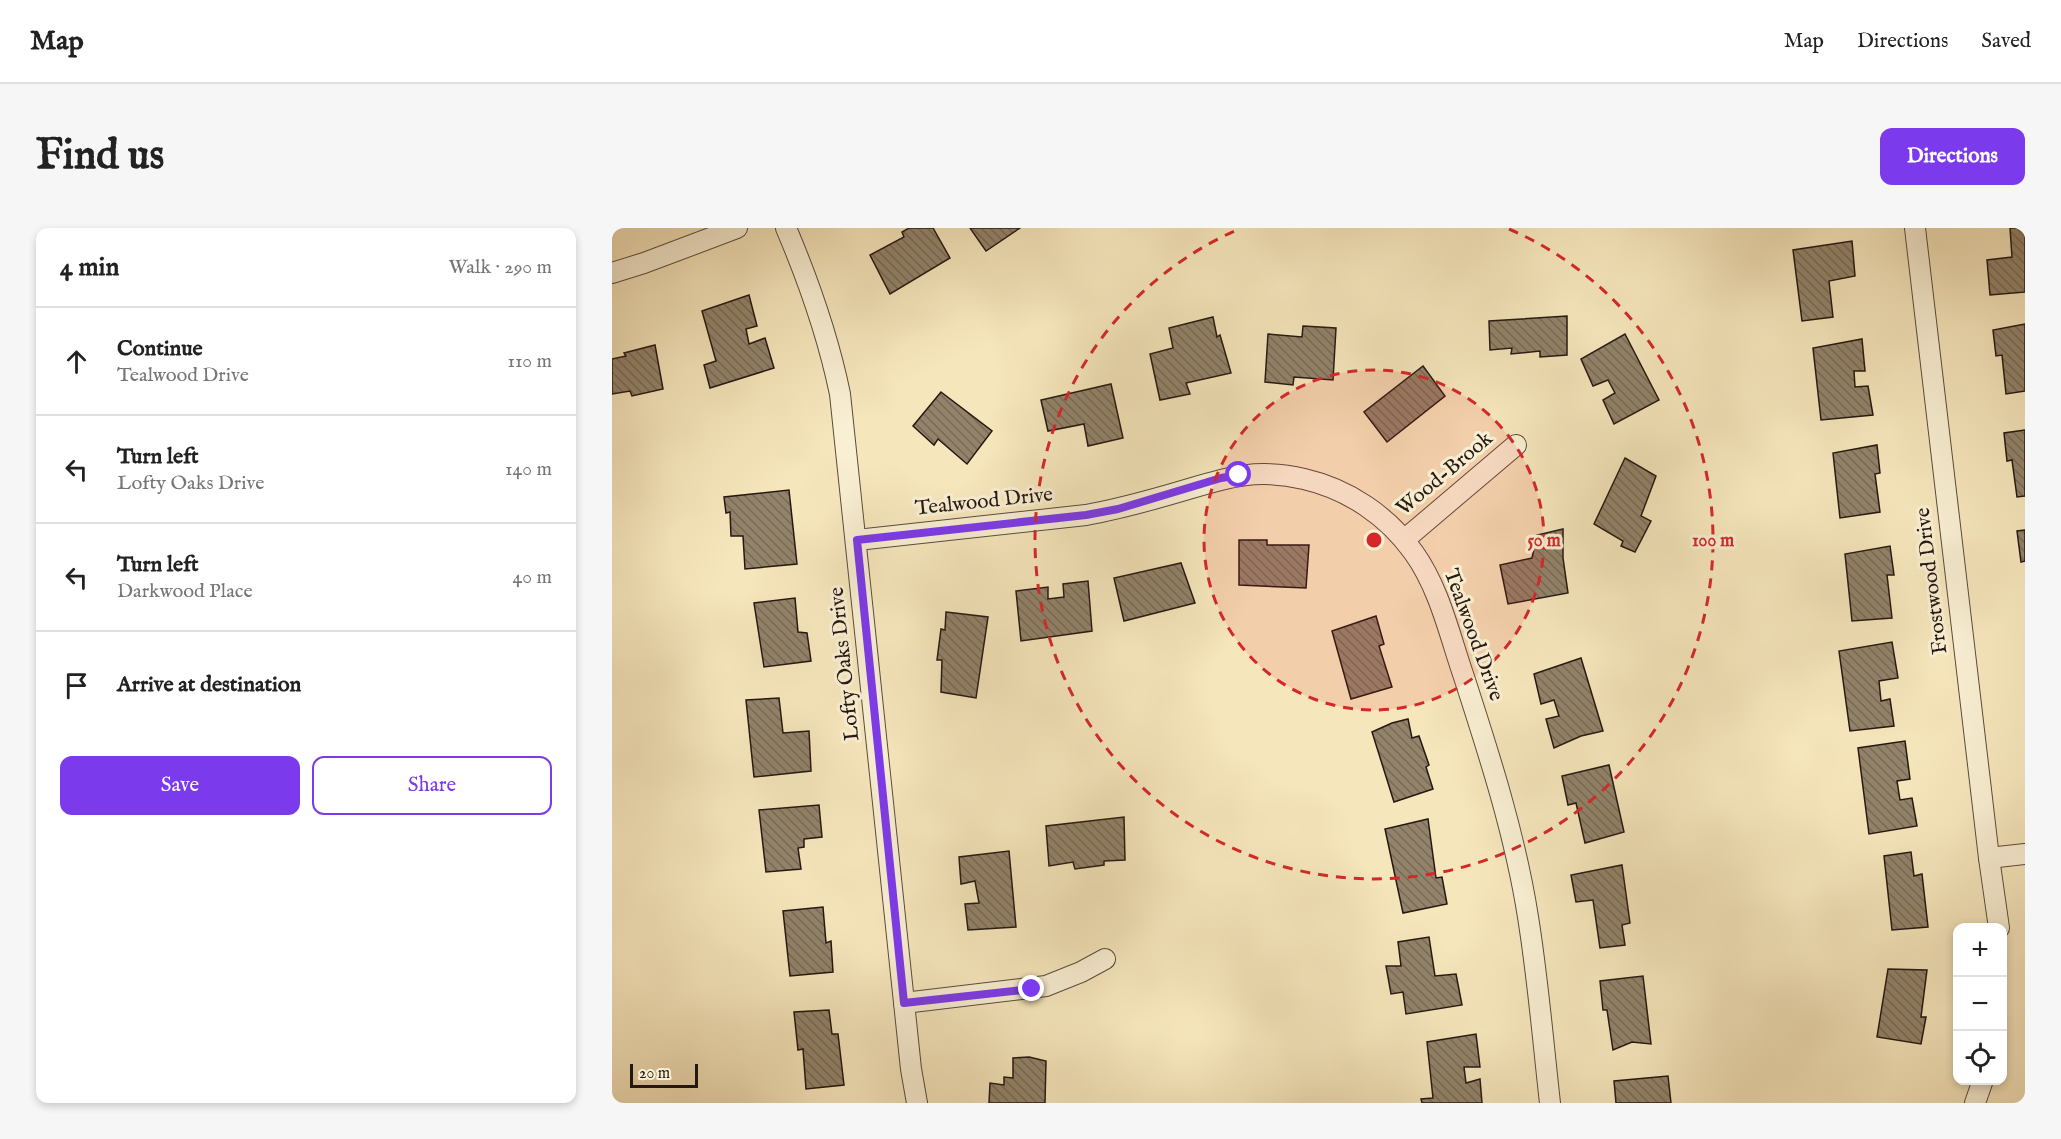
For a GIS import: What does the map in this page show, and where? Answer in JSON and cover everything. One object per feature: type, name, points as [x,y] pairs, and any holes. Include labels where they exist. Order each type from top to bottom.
[{"type":"street","points":[[612,273],[737,228]]},
{"type":"street","name":"Lofty Oaks Drive","points":[[786,228],[801,262],[834,362],[845,425],[911,1069],[917,1103]]},
{"type":"street","name":"Frostwood Drive","points":[[1915,228],[1998,923]]},
{"type":"street","name":"Wood-Brook","points":[[1404,540],[1516,445]]},
{"type":"street","name":"Tealwood Drive","points":[[857,540],[1086,515],[1118,509],[1221,478],[1262,474],[1304,478],[1341,491],[1374,512],[1404,540],[1416,555],[1438,599],[1488,750],[1506,812],[1528,918],[1550,1103]]},
{"type":"street","points":[[1989,858],[2025,854]]},
{"type":"street","points":[[904,1003],[1046,986],[1081,972],[1105,959]]},
{"type":"street","points":[[1975,1103],[1981,1085]]},
{"type":"building","points":[[909,228],[933,228],[950,258],[890,294],[870,255],[904,237],[902,232]]},
{"type":"building","points":[[970,228],[1020,228],[986,251]]},
{"type":"building","points":[[2010,228],[2025,228],[2025,292],[1990,295],[1987,260],[2012,257]]},
{"type":"building","points":[[1852,241],[1855,276],[1829,281],[1833,317],[1802,321],[1793,250]]},
{"type":"building","points":[[749,295],[757,326],[746,329],[749,344],[765,338],[774,368],[710,388],[704,365],[716,361],[702,311]]},
{"type":"building","points":[[1567,316],[1567,355],[1540,357],[1540,351],[1511,354],[1512,348],[1490,350],[1489,321]]},
{"type":"building","points":[[1213,317],[1217,337],[1220,335],[1231,373],[1186,383],[1190,394],[1160,400],[1150,354],[1173,348],[1169,328]]},
{"type":"building","points":[[2025,324],[2025,391],[2006,394],[2002,355],[1996,356],[1993,330]]},
{"type":"building","points":[[1303,326],[1336,328],[1333,380],[1294,377],[1293,385],[1265,382],[1268,334],[1302,337]]},
{"type":"building","points":[[1625,334],[1659,400],[1614,424],[1603,400],[1615,393],[1608,380],[1593,386],[1581,359]]},
{"type":"building","points":[[1862,339],[1865,371],[1854,371],[1855,387],[1868,386],[1873,415],[1821,420],[1813,348]]},
{"type":"building","points":[[655,345],[663,389],[632,396],[630,391],[612,394],[612,359],[626,356],[624,353]]},
{"type":"building","points":[[1423,366],[1445,396],[1387,442],[1364,412]]},
{"type":"building","points":[[1111,384],[1123,438],[1088,446],[1084,424],[1048,431],[1041,400]]},
{"type":"building","points":[[941,392],[992,431],[967,464],[938,439],[934,445],[913,426]]},
{"type":"building","points":[[2025,430],[2025,496],[2017,497],[2012,460],[2007,461],[2004,433]]},
{"type":"building","points":[[1877,445],[1880,473],[1875,474],[1880,512],[1840,518],[1833,453]]},
{"type":"building","points":[[1625,458],[1656,476],[1641,516],[1651,521],[1635,552],[1621,546],[1623,541],[1594,524]]},
{"type":"building","points":[[789,490],[797,564],[745,569],[743,536],[731,536],[730,512],[726,513],[724,497]]},
{"type":"building","points":[[1563,529],[1563,558],[1568,593],[1508,604],[1500,565],[1532,558],[1537,535]]},
{"type":"building","points":[[2025,530],[2025,561],[2021,562],[2017,531]]},
{"type":"building","points":[[1239,540],[1267,540],[1267,545],[1309,545],[1306,588],[1239,585]]},
{"type":"building","points":[[1890,546],[1894,575],[1887,575],[1892,618],[1852,621],[1845,554]]},
{"type":"building","points":[[1181,563],[1195,603],[1124,621],[1114,578]]},
{"type":"building","points":[[1088,581],[1092,631],[1021,641],[1016,591],[1048,587],[1048,599],[1064,597],[1063,584]]},
{"type":"building","points":[[795,598],[798,632],[807,633],[811,661],[764,667],[754,603]]},
{"type":"building","points":[[946,612],[988,617],[976,698],[941,692],[942,660],[937,660],[941,629],[945,630]]},
{"type":"building","points":[[1376,616],[1384,644],[1379,646],[1392,687],[1351,699],[1332,631]]},
{"type":"building","points":[[1892,642],[1898,678],[1879,681],[1881,701],[1890,699],[1894,726],[1850,731],[1839,651]]},
{"type":"building","points":[[1581,658],[1603,731],[1581,736],[1554,748],[1546,719],[1559,716],[1554,700],[1541,704],[1534,674]]},
{"type":"building","points":[[779,698],[783,733],[809,731],[811,771],[754,777],[746,700]]},
{"type":"building","points":[[1408,719],[1412,738],[1419,736],[1429,765],[1426,767],[1433,789],[1394,802],[1372,732]]},
{"type":"building","points":[[1905,741],[1910,779],[1897,781],[1900,800],[1912,798],[1917,826],[1869,834],[1858,748]]},
{"type":"building","points":[[1609,765],[1624,832],[1585,843],[1576,803],[1568,805],[1562,776]]},
{"type":"building","points":[[819,805],[822,837],[804,839],[804,847],[798,848],[801,869],[766,872],[759,810]]},
{"type":"building","points":[[1124,817],[1125,860],[1104,861],[1104,865],[1075,869],[1073,862],[1049,866],[1046,826]]},
{"type":"building","points":[[1428,819],[1436,878],[1442,877],[1447,904],[1403,913],[1385,829]]},
{"type":"building","points":[[1009,851],[1016,927],[968,930],[965,904],[979,903],[975,881],[961,884],[959,857]]},
{"type":"building","points":[[1911,852],[1914,876],[1922,874],[1928,927],[1892,930],[1884,856]]},
{"type":"building","points":[[1622,865],[1630,923],[1622,925],[1625,945],[1600,948],[1593,900],[1576,902],[1571,875]]},
{"type":"building","points":[[823,907],[826,943],[831,941],[833,972],[790,976],[783,911]]},
{"type":"building","points":[[1429,937],[1435,976],[1456,974],[1462,1005],[1406,1014],[1403,992],[1391,994],[1386,966],[1401,966],[1398,942]]},
{"type":"building","points":[[1888,969],[1927,970],[1921,1017],[1926,1017],[1921,1044],[1877,1037]]},
{"type":"building","points":[[1643,976],[1651,1044],[1632,1042],[1613,1050],[1607,1010],[1603,1010],[1600,981]]},
{"type":"building","points":[[829,1010],[832,1034],[838,1034],[844,1085],[806,1089],[803,1049],[798,1050],[794,1012]]},
{"type":"building","points":[[1476,1034],[1480,1067],[1464,1067],[1466,1083],[1480,1079],[1482,1103],[1422,1103],[1421,1099],[1433,1098],[1427,1042]]},
{"type":"building","points":[[1029,1057],[1046,1061],[1045,1103],[989,1103],[990,1083],[1004,1085],[1004,1077],[1013,1078],[1013,1058]]},
{"type":"building","points":[[1668,1076],[1671,1103],[1616,1103],[1614,1081]]},
{"type":"route","points":[[1032,989],[904,1003],[857,540],[1086,515],[1118,509],[1221,478],[1239,475]]}]
